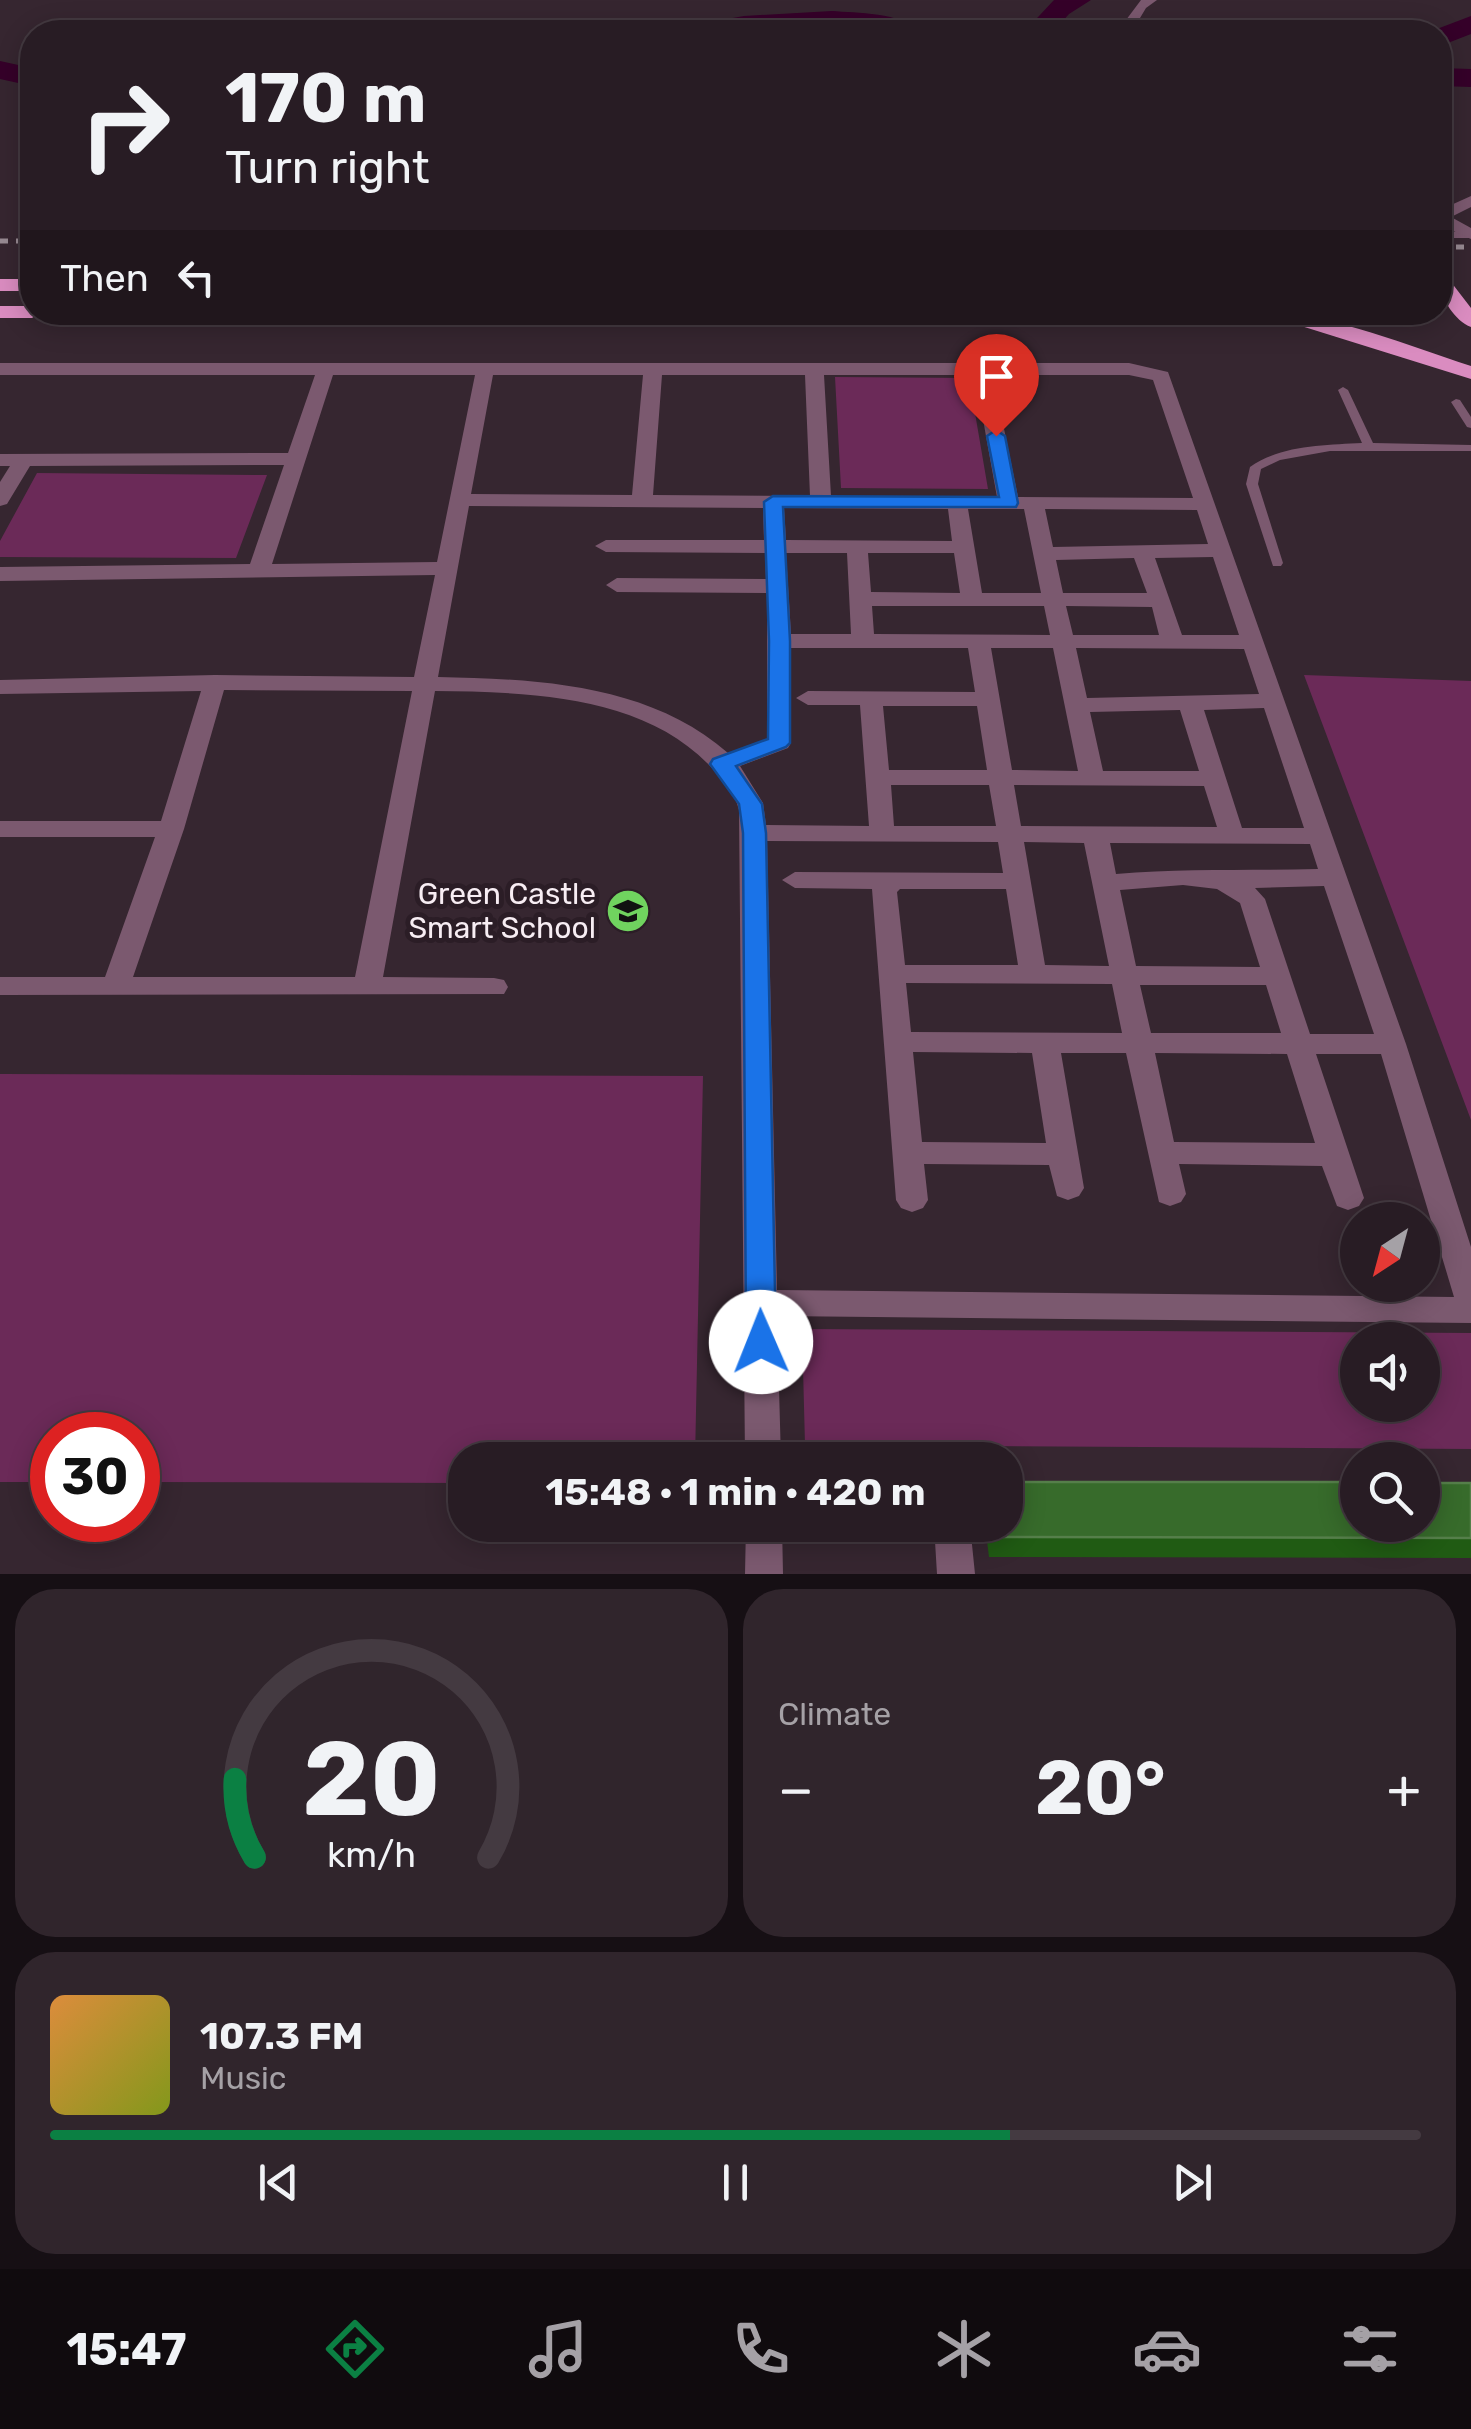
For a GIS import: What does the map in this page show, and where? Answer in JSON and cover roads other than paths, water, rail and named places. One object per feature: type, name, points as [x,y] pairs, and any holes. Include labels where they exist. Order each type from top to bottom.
[{"type":"highway","points":[[1320,325],[1471,373]]},
{"type":"street","points":[[1133,20],[1143,3],[1151,0]]},
{"type":"street","points":[[0,369],[1129,369],[1161,376],[1392,1044],[1471,1299]]},
{"type":"street","points":[[259,570],[326,369]]},
{"type":"street","points":[[367,987],[484,369]]},
{"type":"street","points":[[642,501],[653,369]]},
{"type":"street","points":[[814,369],[821,502]]},
{"type":"street","points":[[983,369],[1009,503]]},
{"type":"street","points":[[0,460],[295,459]]},
{"type":"street","points":[[0,500],[23,460]]},
{"type":"street","points":[[458,500],[1207,504]]},
{"type":"street","points":[[721,764],[778,743],[780,641],[773,502]]},
{"type":"street","points":[[957,502],[972,600]]},
{"type":"street","points":[[1034,503],[1092,778]]},
{"type":"street","points":[[606,546],[965,547]]},
{"type":"street","points":[[857,547],[863,640]]},
{"type":"street","points":[[1140,550],[1161,600],[1172,642]]},
{"type":"street","points":[[1044,554],[1222,550]]},
{"type":"street","points":[[0,574],[444,568]]},
{"type":"street","points":[[618,584],[776,586]]},
{"type":"street","points":[[861,599],[1161,600]]},
{"type":"street","points":[[978,640],[1033,975]]},
{"type":"street","points":[[780,641],[1253,642]]},
{"type":"street","points":[[115,987],[172,828],[215,682]]},
{"type":"street","points":[[0,688],[215,682],[422,684],[564,692],[607,701],[682,730],[721,764],[740,784],[750,804],[754,833],[763,1442]]},
{"type":"street","points":[[808,698],[990,699]]},
{"type":"street","points":[[871,698],[882,834]]},
{"type":"street","points":[[1190,701],[1232,835]]},
{"type":"street","points":[[1077,705],[1274,701]]},
{"type":"street","points":[[878,777],[1215,779]]},
{"type":"street","points":[[0,829],[172,828]]},
{"type":"street","points":[[754,833],[1321,836]]},
{"type":"street","points":[[1095,834],[1170,1194]]},
{"type":"street","points":[[1105,883],[1335,877]]},
{"type":"street","points":[[794,880],[1018,881]]},
{"type":"street","points":[[1223,880],[1245,890],[1252,899],[1348,1198]]},
{"type":"street","points":[[891,883],[884,891],[912,1200]]},
{"type":"street","points":[[894,974],[1275,976]]},
{"type":"street","points":[[0,986],[494,986]]},
{"type":"street","points":[[899,1042],[1392,1044]]},
{"type":"street","points":[[1044,1042],[1068,1188]]},
{"type":"street","points":[[908,1153],[1062,1154]]},
{"type":"street","points":[[1162,1154],[1336,1155]]},
{"type":"street","points":[[760,1302],[1471,1310]]},
{"type":"street","points":[[764,1542],[764,1574]]},
{"type":"street","points":[[953,1542],[956,1574]]},
{"type":"lane","points":[[1343,390],[1370,449]]},
{"type":"lane","points":[[1456,402],[1471,425]]},
{"type":"lane","points":[[1277,563],[1252,484],[1256,467],[1293,451],[1471,448]]},
{"type":"waterway","points":[[1048,20],[1059,8],[1077,0]]},
{"type":"waterway","points":[[802,20],[832,20]]},
{"type":"waterway","points":[[1452,32],[1471,24]]},
{"type":"waterway","points":[[0,70],[20,74]]},
{"type":"waterway","points":[[1452,77],[1471,78]]},
{"type":"railway","points":[[0,241],[20,241]]},
{"type":"railway","points":[[1452,247],[1471,247]]},
{"type":"place","name":"Green Castle Smart School","points":[[628,911]]}]
